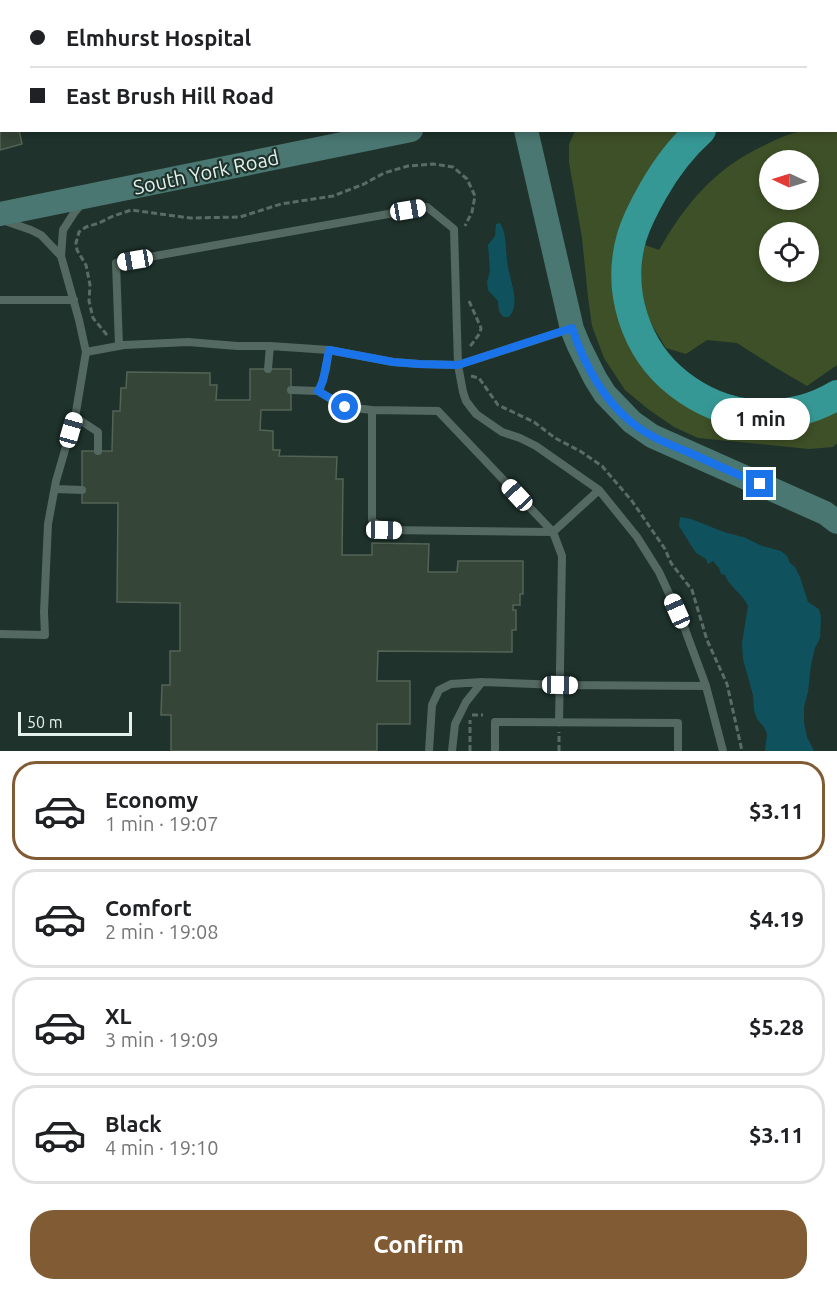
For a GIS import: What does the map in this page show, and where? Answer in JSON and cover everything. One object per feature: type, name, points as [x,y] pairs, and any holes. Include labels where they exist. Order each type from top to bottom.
[{"type":"highway","points":[[699,132],[662,174],[642,210],[632,237],[628,258],[628,299],[633,321],[642,340],[670,377],[692,393],[715,405],[738,413],[785,414],[806,409],[837,394]]},
{"type":"street","name":"South York Road","points":[[0,214],[401,132]]},
{"type":"street","points":[[526,132],[572,328],[585,361],[605,394],[632,422],[652,436],[825,513],[837,522]]},
{"type":"lane","points":[[0,634],[45,634],[48,524],[54,489],[75,417],[86,352],[61,256],[63,230],[78,208],[90,196]]},
{"type":"lane","points":[[119,346],[116,263],[427,207],[454,229],[458,365],[466,401],[487,423],[536,446],[600,490],[637,537],[659,572],[683,624],[706,686],[723,751]]},
{"type":"lane","points":[[0,219],[41,235],[61,256]]},
{"type":"lane","points":[[0,300],[74,300]]},
{"type":"lane","points":[[86,352],[146,343],[188,342],[329,350],[393,362],[458,365],[572,328]]},
{"type":"lane","points":[[268,369],[270,346]]},
{"type":"lane","points":[[318,391],[323,381],[329,350]]},
{"type":"lane","points":[[291,390],[318,391],[345,407],[372,410],[438,411],[553,532],[562,556],[559,723]]},
{"type":"lane","points":[[372,410],[372,520],[384,530],[553,532],[600,490]]},
{"type":"lane","points":[[75,417],[98,432],[98,451]]},
{"type":"lane","points":[[54,489],[82,490]]},
{"type":"lane","points":[[429,751],[432,705],[439,690],[451,684],[482,682],[706,686]]},
{"type":"lane","points":[[452,751],[455,724],[466,702],[482,682]]},
{"type":"lane","points":[[495,751],[495,722],[678,723],[678,751]]},
{"type":"path","points":[[470,751],[470,714],[483,715]]},
{"type":"path","points":[[559,723],[559,751]]},
{"type":"green space","points":[[575,132],[689,132],[619,282],[695,403],[837,402],[837,443],[833,447],[809,449],[698,438],[674,427],[625,390],[604,358],[592,326],[582,238],[569,162],[569,144]]},
{"type":"green space","points":[[798,132],[837,132],[837,365],[807,386],[737,343],[707,340],[686,354],[666,348],[648,319],[640,284],[645,245],[659,250],[680,217],[703,188],[731,164],[774,141]]},
{"type":"water","points":[[500,223],[505,236],[514,297],[513,311],[509,317],[503,317],[499,311],[498,301],[488,290],[487,282],[490,271],[488,245],[495,236],[496,224]]},
{"type":"water","points":[[680,517],[781,551],[795,567],[808,602],[819,609],[821,617],[820,638],[811,665],[804,707],[807,737],[814,751],[765,751],[767,734],[754,710],[753,695],[743,659],[742,643],[748,606],[713,561],[708,564],[706,559],[696,553],[679,526]]},
{"type":"building","points":[[0,132],[19,132],[22,144],[0,150]]},
{"type":"building","points":[[250,369],[291,369],[291,410],[261,410],[260,430],[273,431],[273,450],[280,450],[279,456],[337,457],[336,479],[343,479],[342,555],[372,555],[372,543],[429,544],[428,572],[457,572],[458,561],[523,561],[523,594],[520,594],[520,605],[513,605],[513,610],[516,610],[516,630],[512,630],[512,652],[378,651],[377,681],[410,681],[410,724],[377,724],[377,751],[171,751],[171,715],[161,715],[162,685],[170,685],[170,651],[180,651],[180,603],[117,602],[118,503],[82,503],[82,451],[112,451],[113,411],[120,411],[121,388],[126,388],[127,372],[210,373],[210,385],[217,385],[216,400],[250,400]]},
{"type":"route","points":[[345,407],[318,391],[323,381],[329,350],[393,362],[458,365],[572,328],[594,378],[617,408],[632,422],[652,436],[760,484]]}]
